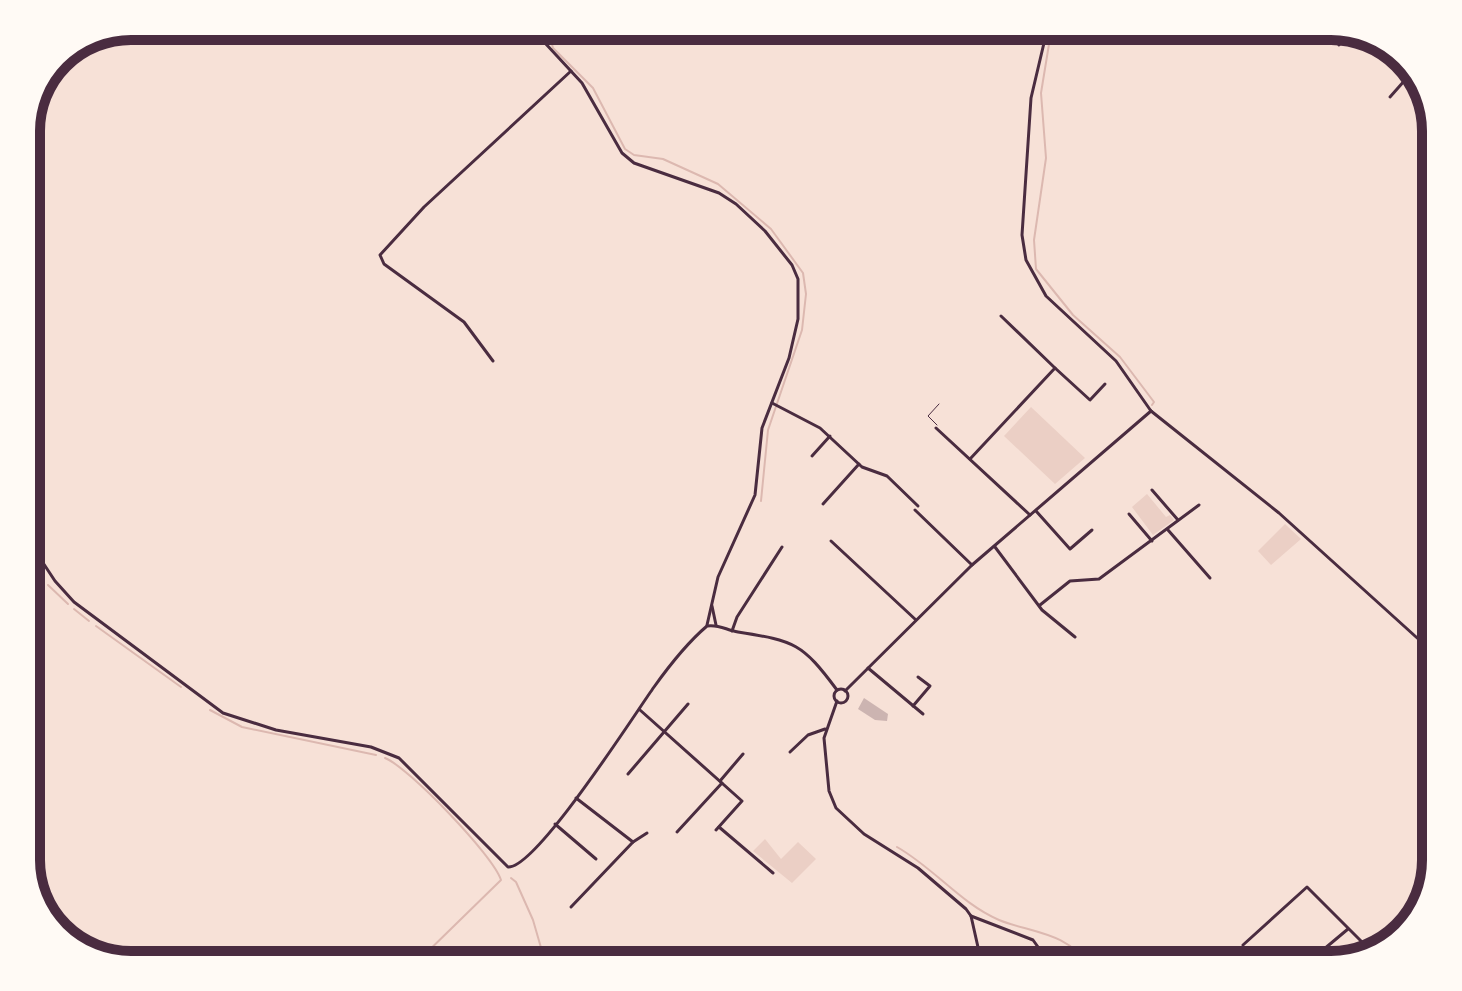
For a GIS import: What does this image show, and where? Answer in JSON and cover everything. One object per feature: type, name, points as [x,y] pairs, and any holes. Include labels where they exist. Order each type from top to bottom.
[{"type":"street","points":[[40,558],[74,602],[211,705],[250,723],[371,747],[399,758],[508,867],[520,864],[576,798],[668,669],[707,626],[718,577],[755,495],[762,428],[776,404],[798,319],[800,292],[792,265],[765,231],[736,204],[719,193],[650,170],[622,153],[582,83],[544,40]]},
{"type":"street","points":[[1045,40],[1031,98],[1022,235],[1026,260],[1046,296],[1125,371],[1151,411],[1276,510],[1422,642]]},
{"type":"street","points":[[1339,45],[1342,41]]},
{"type":"street","points":[[493,361],[464,322],[384,264],[380,255],[424,207],[571,71]]},
{"type":"street","points":[[1390,97],[1406,79]]},
{"type":"street","points":[[1001,316],[1090,400],[1105,384]]},
{"type":"street","points":[[970,459],[1055,368]]},
{"type":"street","points":[[776,404],[806,418],[859,464],[887,476],[972,565]]},
{"type":"street","points":[[837,701],[845,701],[845,691],[972,565],[1151,411]]},
{"type":"street","points":[[936,428],[1030,515]]},
{"type":"street","points":[[812,456],[830,436]]},
{"type":"street","points":[[823,504],[859,464]]},
{"type":"street","points":[[1152,490],[1179,521]]},
{"type":"street","points":[[1040,605],[1070,581],[1099,579],[1199,505]]},
{"type":"street","points":[[1036,511],[1070,549],[1092,530]]},
{"type":"street","points":[[1129,514],[1152,541]]},
{"type":"street","points":[[1168,530],[1210,578]]},
{"type":"street","points":[[831,541],[916,620]]},
{"type":"street","points":[[732,631],[737,617],[782,547]]},
{"type":"street","points":[[995,547],[1057,625],[1075,637]]},
{"type":"street","points":[[711,603],[716,625]]},
{"type":"street","points":[[707,626],[716,625],[793,643],[820,667],[837,690],[837,701],[825,729],[825,763],[836,808],[864,834],[918,868],[971,916],[1033,940],[1038,947],[1036,951]]},
{"type":"street","points":[[868,668],[923,714]]},
{"type":"street","points":[[913,706],[932,686],[918,677]]},
{"type":"street","points":[[837,690],[845,691]]},
{"type":"street","points":[[628,774],[688,704]]},
{"type":"street","points":[[639,710],[742,801],[718,829],[773,873]]},
{"type":"street","points":[[790,752],[813,732],[825,729]]},
{"type":"street","points":[[677,832],[743,754]]},
{"type":"street","points":[[576,798],[633,842]]},
{"type":"street","points":[[555,824],[596,859]]},
{"type":"street","points":[[571,907],[633,842],[647,833]]},
{"type":"street","points":[[1243,945],[1307,887],[1364,945]]},
{"type":"street","points":[[971,916],[979,951]]},
{"type":"street","points":[[1322,951],[1348,929]]},
{"type":"lane","points":[[936,428],[937,424],[928,416],[939,404]]},
{"type":"shaded area","points":[[1031,407],[1085,458],[1055,484],[1004,436]]},
{"type":"shaded area","points":[[1147,494],[1166,517],[1170,515],[1174,520],[1153,535],[1132,507]]},
{"type":"shaded area","points":[[1285,524],[1301,539],[1271,565],[1258,551]]},
{"type":"shaded area","points":[[765,839],[781,859],[798,842],[816,859],[792,883],[753,851]]},
{"type":"building","points":[[864,698],[888,714],[887,721],[875,720],[858,709]]},
{"type":"waterway","points":[[551,40],[553,48],[593,88],[625,149],[634,155],[663,159],[718,184],[771,229],[803,273],[806,294],[802,330],[768,430],[761,501]]},
{"type":"waterway","points":[[1050,40],[1041,93],[1046,158],[1034,240],[1036,269],[1073,315],[1120,357],[1154,402],[1152,405]]},
{"type":"waterway","points":[[48,585],[68,604]]},
{"type":"waterway","points":[[74,609],[89,621]]},
{"type":"waterway","points":[[96,626],[181,687]]},
{"type":"waterway","points":[[210,710],[242,727],[376,755]]},
{"type":"waterway","points":[[385,758],[412,777],[449,813],[483,852],[501,880],[428,951]]},
{"type":"waterway","points":[[897,847],[985,913],[1060,940],[1076,951]]},
{"type":"waterway","points":[[511,878],[516,882],[533,920],[542,951]]}]
